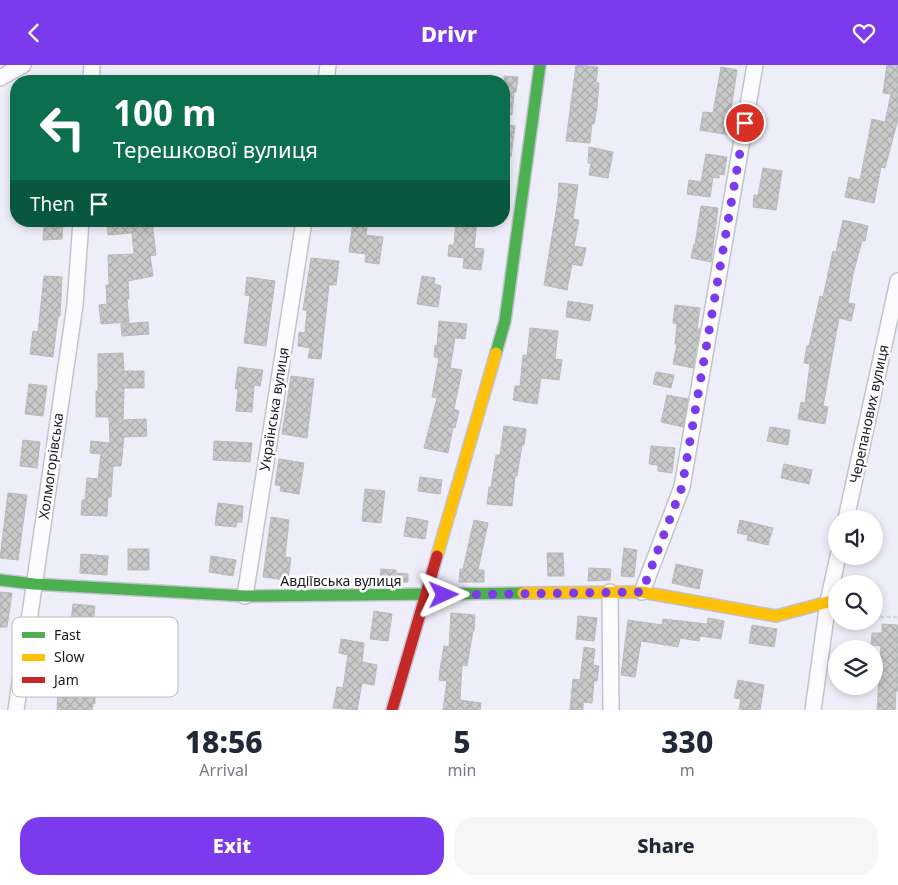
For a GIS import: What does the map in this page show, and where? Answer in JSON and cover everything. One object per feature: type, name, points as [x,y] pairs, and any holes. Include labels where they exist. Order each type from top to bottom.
[{"type":"street","points":[[0,78],[23,65]]},
{"type":"street","points":[[392,710],[505,321],[540,65]]},
{"type":"street","points":[[642,592],[682,487],[755,65]]},
{"type":"street","name":"Холмогорівська","points":[[29,617],[75,305],[81,227]]},
{"type":"street","name":"Українська вулиця","points":[[245,596],[303,227]]},
{"type":"street","name":"Черепанових вулиця","points":[[848,510],[898,281]]},
{"type":"street","name":"Авдіївська вулиця","points":[[0,580],[34,584],[245,596],[642,592],[776,616],[828,601]]},
{"type":"street","points":[[610,592],[611,710]]},
{"type":"street","points":[[813,710],[828,601]]},
{"type":"street","name":"Холмогорівська","points":[[16,710],[18,697]]},
{"type":"path","points":[[883,617],[898,617]]},
{"type":"building","points":[[576,65],[598,67],[596,82],[599,83],[597,107],[594,124],[592,123],[590,143],[566,141]]},
{"type":"building","points":[[887,65],[898,65],[898,119],[885,168],[881,167],[874,203],[845,197],[849,177],[860,180],[872,119],[885,122],[891,94],[883,93]]},
{"type":"building","points":[[721,67],[737,70],[730,116],[733,117],[730,135],[700,130],[703,112],[713,113]]},
{"type":"building","points":[[510,76],[518,77],[516,92],[514,92],[512,115],[510,115]]},
{"type":"building","points":[[510,125],[515,126],[510,157]]},
{"type":"building","points":[[589,147],[613,152],[608,178],[589,175],[591,163],[588,163]]},
{"type":"building","points":[[706,154],[727,157],[724,175],[719,174],[719,178],[713,177],[710,197],[687,194],[689,180],[701,182]]},
{"type":"building","points":[[763,168],[782,171],[776,210],[753,207],[754,195],[758,195]]},
{"type":"building","points":[[559,183],[578,185],[573,219],[579,220],[574,246],[586,248],[582,266],[572,264],[567,290],[544,285]]},
{"type":"building","points":[[701,206],[718,208],[711,262],[691,258]]},
{"type":"building","points":[[843,220],[868,226],[865,241],[862,241],[853,274],[848,303],[855,304],[851,321],[839,318],[823,406],[828,407],[825,424],[798,419],[801,402],[805,403],[810,364],[804,363],[807,346],[809,346],[820,296],[823,297],[833,251],[836,252]]},
{"type":"building","points":[[44,227],[63,227],[62,239],[43,240]]},
{"type":"building","points":[[107,227],[153,227],[156,255],[150,256],[153,276],[128,281],[129,322],[101,324],[99,305],[107,304],[106,285],[109,285],[108,255],[134,254],[132,233],[108,235]]},
{"type":"building","points":[[352,227],[367,227],[366,235],[383,237],[379,264],[365,262],[366,254],[349,252]]},
{"type":"building","points":[[456,227],[476,227],[474,248],[484,249],[481,270],[463,268],[464,258],[448,256],[449,245],[454,245]]},
{"type":"building","points":[[311,258],[339,261],[336,285],[329,285],[321,359],[308,358],[310,348],[298,346],[299,332],[305,333],[307,310],[303,310]]},
{"type":"building","points":[[44,276],[62,277],[60,316],[58,316],[53,357],[30,354],[33,331],[38,332]]},
{"type":"building","points":[[422,276],[435,278],[434,284],[441,286],[438,307],[417,304]]},
{"type":"building","points":[[247,277],[275,281],[266,346],[244,343],[250,296],[245,295]]},
{"type":"building","points":[[568,301],[593,305],[590,321],[566,317]]},
{"type":"building","points":[[675,305],[700,308],[697,329],[700,329],[693,368],[673,364],[677,344],[675,344],[677,324],[673,323]]},
{"type":"building","points":[[439,321],[467,324],[465,339],[455,338],[450,368],[462,370],[454,409],[459,411],[455,428],[453,427],[448,453],[424,448],[437,398],[432,397],[439,358],[434,357]]},
{"type":"building","points":[[148,322],[149,334],[122,336],[121,324]]},
{"type":"building","points":[[530,328],[558,331],[555,359],[562,360],[559,380],[541,378],[537,404],[513,400],[515,386],[520,386],[523,355],[527,356]]},
{"type":"building","points":[[123,353],[124,371],[144,371],[144,388],[124,388],[123,420],[146,419],[147,436],[124,437],[121,466],[113,466],[111,497],[108,497],[107,516],[81,515],[82,500],[85,500],[87,478],[98,479],[101,454],[90,453],[91,441],[110,443],[109,417],[96,417],[98,354]]},
{"type":"building","points":[[238,367],[263,370],[260,386],[254,385],[252,412],[236,411],[238,389],[235,389]]},
{"type":"building","points":[[656,372],[674,375],[671,388],[653,384]]},
{"type":"building","points":[[291,376],[314,379],[307,438],[282,434]]},
{"type":"building","points":[[29,384],[47,386],[43,416],[25,414]]},
{"type":"building","points":[[667,395],[688,399],[683,427],[661,422]]},
{"type":"building","points":[[504,426],[526,429],[517,476],[515,476],[512,506],[487,504],[496,455],[500,455]]},
{"type":"building","points":[[770,427],[790,430],[788,445],[767,441]]},
{"type":"building","points":[[23,440],[40,442],[37,468],[20,466]]},
{"type":"building","points":[[214,441],[252,443],[250,462],[213,460]]},
{"type":"building","points":[[651,446],[675,448],[672,473],[658,471],[658,465],[649,464]]},
{"type":"building","points":[[279,459],[304,463],[299,494],[280,491],[281,486],[275,485]]},
{"type":"building","points":[[784,464],[812,470],[809,484],[781,478]]},
{"type":"building","points":[[420,477],[442,480],[440,494],[418,491]]},
{"type":"building","points":[[365,489],[385,491],[381,523],[362,521]]},
{"type":"building","points":[[8,493],[27,495],[18,560],[0,558]]},
{"type":"building","points":[[218,503],[243,506],[242,522],[237,522],[236,527],[215,525]]},
{"type":"building","points":[[271,517],[289,520],[285,557],[291,558],[288,580],[263,577]]},
{"type":"building","points":[[407,517],[428,521],[425,539],[404,536]]},
{"type":"building","points":[[474,520],[488,523],[478,570],[484,570],[484,582],[459,582],[460,569],[463,569]]},
{"type":"building","points":[[740,520],[773,528],[768,545],[747,540],[748,535],[737,533]]},
{"type":"building","points":[[624,548],[637,550],[634,577],[621,576]]},
{"type":"building","points":[[128,549],[149,549],[149,570],[128,570]]},
{"type":"building","points":[[547,553],[563,553],[564,576],[548,576]]},
{"type":"building","points":[[81,554],[108,556],[107,575],[80,573]]},
{"type":"building","points":[[211,556],[236,560],[233,576],[209,572]]},
{"type":"building","points":[[676,564],[703,570],[699,589],[672,583]]},
{"type":"building","points":[[589,568],[611,569],[610,580],[588,581]]},
{"type":"building","points":[[381,569],[396,570],[396,573],[408,574],[408,582],[380,583]]},
{"type":"building","points":[[0,592],[12,593],[7,627],[0,627]]},
{"type":"building","points":[[73,604],[95,606],[94,617],[72,617]]},
{"type":"building","points":[[374,611],[392,614],[388,641],[370,639]]},
{"type":"building","points":[[451,613],[475,615],[467,666],[462,665],[460,700],[481,703],[480,710],[443,710],[447,681],[439,680],[444,646],[449,647]]},
{"type":"building","points":[[578,616],[597,618],[594,641],[576,639]]},
{"type":"building","points":[[708,618],[724,621],[721,639],[700,636],[699,641],[680,638],[678,647],[641,641],[635,677],[621,675],[628,620],[662,625],[663,619],[707,624]]},
{"type":"building","points":[[883,624],[898,625],[898,691],[896,691],[895,710],[877,710],[878,695],[883,695],[883,640],[871,640],[872,633],[882,633]]},
{"type":"building","points":[[752,625],[777,629],[774,647],[749,643]]},
{"type":"building","points":[[341,639],[364,643],[362,662],[377,665],[374,685],[362,683],[357,710],[333,708],[337,687],[343,688],[348,655],[339,653]]},
{"type":"building","points":[[584,647],[595,649],[593,665],[599,666],[597,681],[594,681],[592,703],[583,702],[583,710],[570,710],[573,679],[580,680]]},
{"type":"building","points":[[738,680],[764,685],[760,710],[739,710],[741,699],[734,698]]},
{"type":"building","points":[[58,697],[95,697],[95,704],[93,703],[92,710],[57,710]]},
{"type":"traffic: fast","points":[[496,353],[505,321],[540,65]]},
{"type":"traffic: fast","points":[[0,580],[34,584],[245,596],[523,593]]},
{"type":"traffic: slow","points":[[437,556],[496,353]]},
{"type":"traffic: slow","points":[[523,593],[642,592],[776,616],[828,602]]},
{"type":"traffic: jam","points":[[392,710],[437,556]]},
{"type":"route","points":[[444,595],[642,592],[682,487],[745,123]]}]
